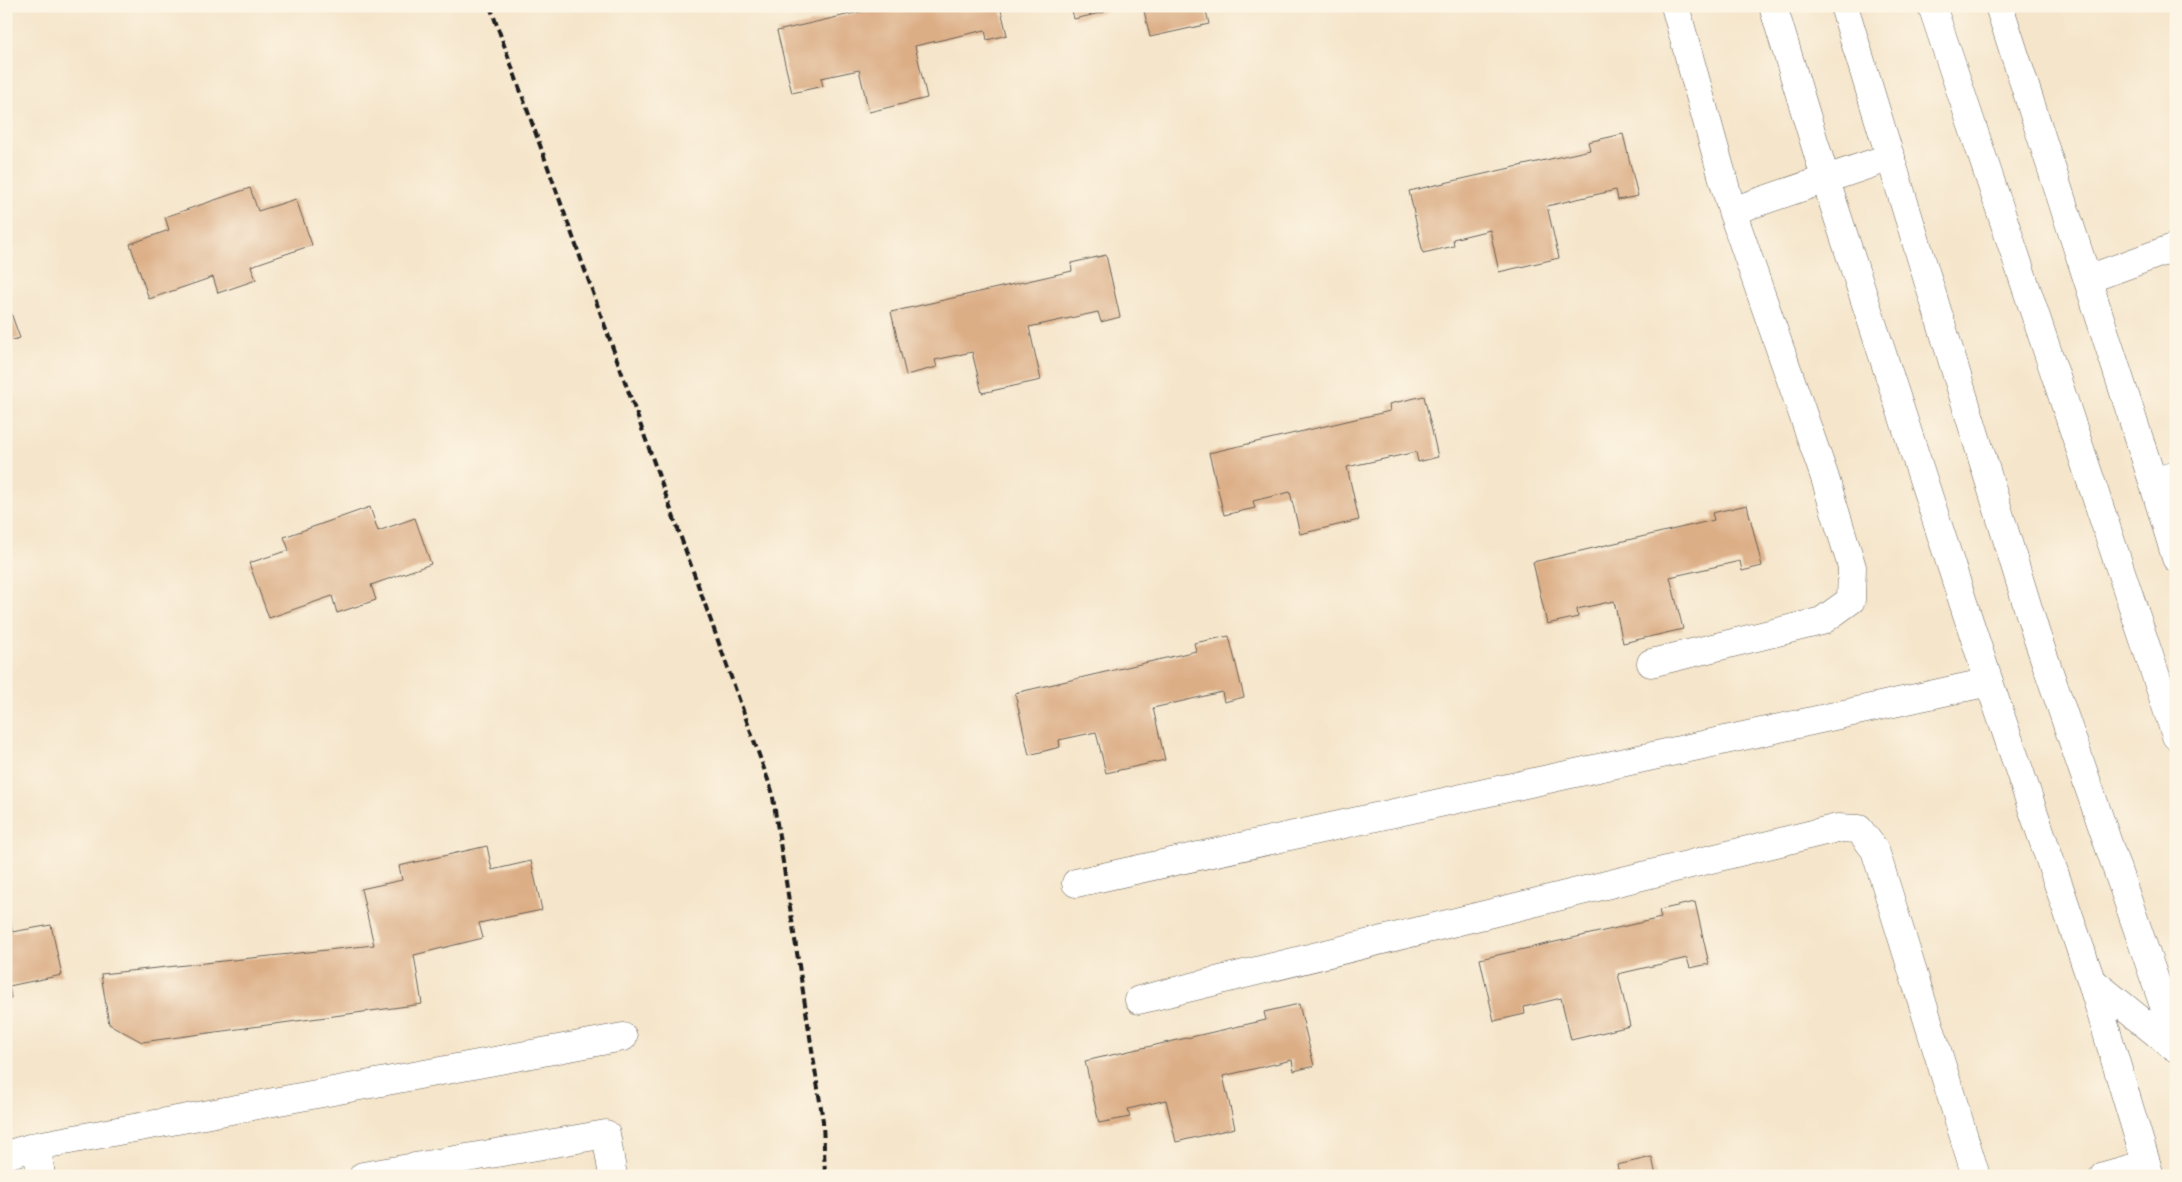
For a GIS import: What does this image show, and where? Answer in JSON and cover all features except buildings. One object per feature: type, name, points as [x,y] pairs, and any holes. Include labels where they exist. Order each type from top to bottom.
[{"type":"street","points":[[1651,663],[1822,621],[1851,600],[1852,567],[1824,475],[1732,211],[1675,6]]},
{"type":"street","points":[[1773,6],[1826,180],[1989,682],[2091,980],[2148,1170],[2104,1176]]},
{"type":"street","points":[[1844,6],[2036,634],[2176,1041]]},
{"type":"street","points":[[1932,6],[2176,736]]},
{"type":"street","points":[[1999,6],[2088,279],[2164,479],[2176,558]]},
{"type":"street","points":[[1732,211],[1891,157]]},
{"type":"street","points":[[2088,279],[2176,247]]},
{"type":"street","points":[[1076,883],[1989,682]]},
{"type":"street","points":[[1140,1000],[1837,828],[1859,829],[1875,850],[1976,1176]]},
{"type":"street","points":[[2091,980],[2176,1049]]},
{"type":"street","points":[[6,1155],[37,1146],[623,1037]]},
{"type":"street","points":[[363,1176],[606,1134],[613,1176]]},
{"type":"street","points":[[37,1146],[42,1176]]},
{"type":"railway","points":[[490,6],[772,791],[823,1121],[825,1176]]}]
